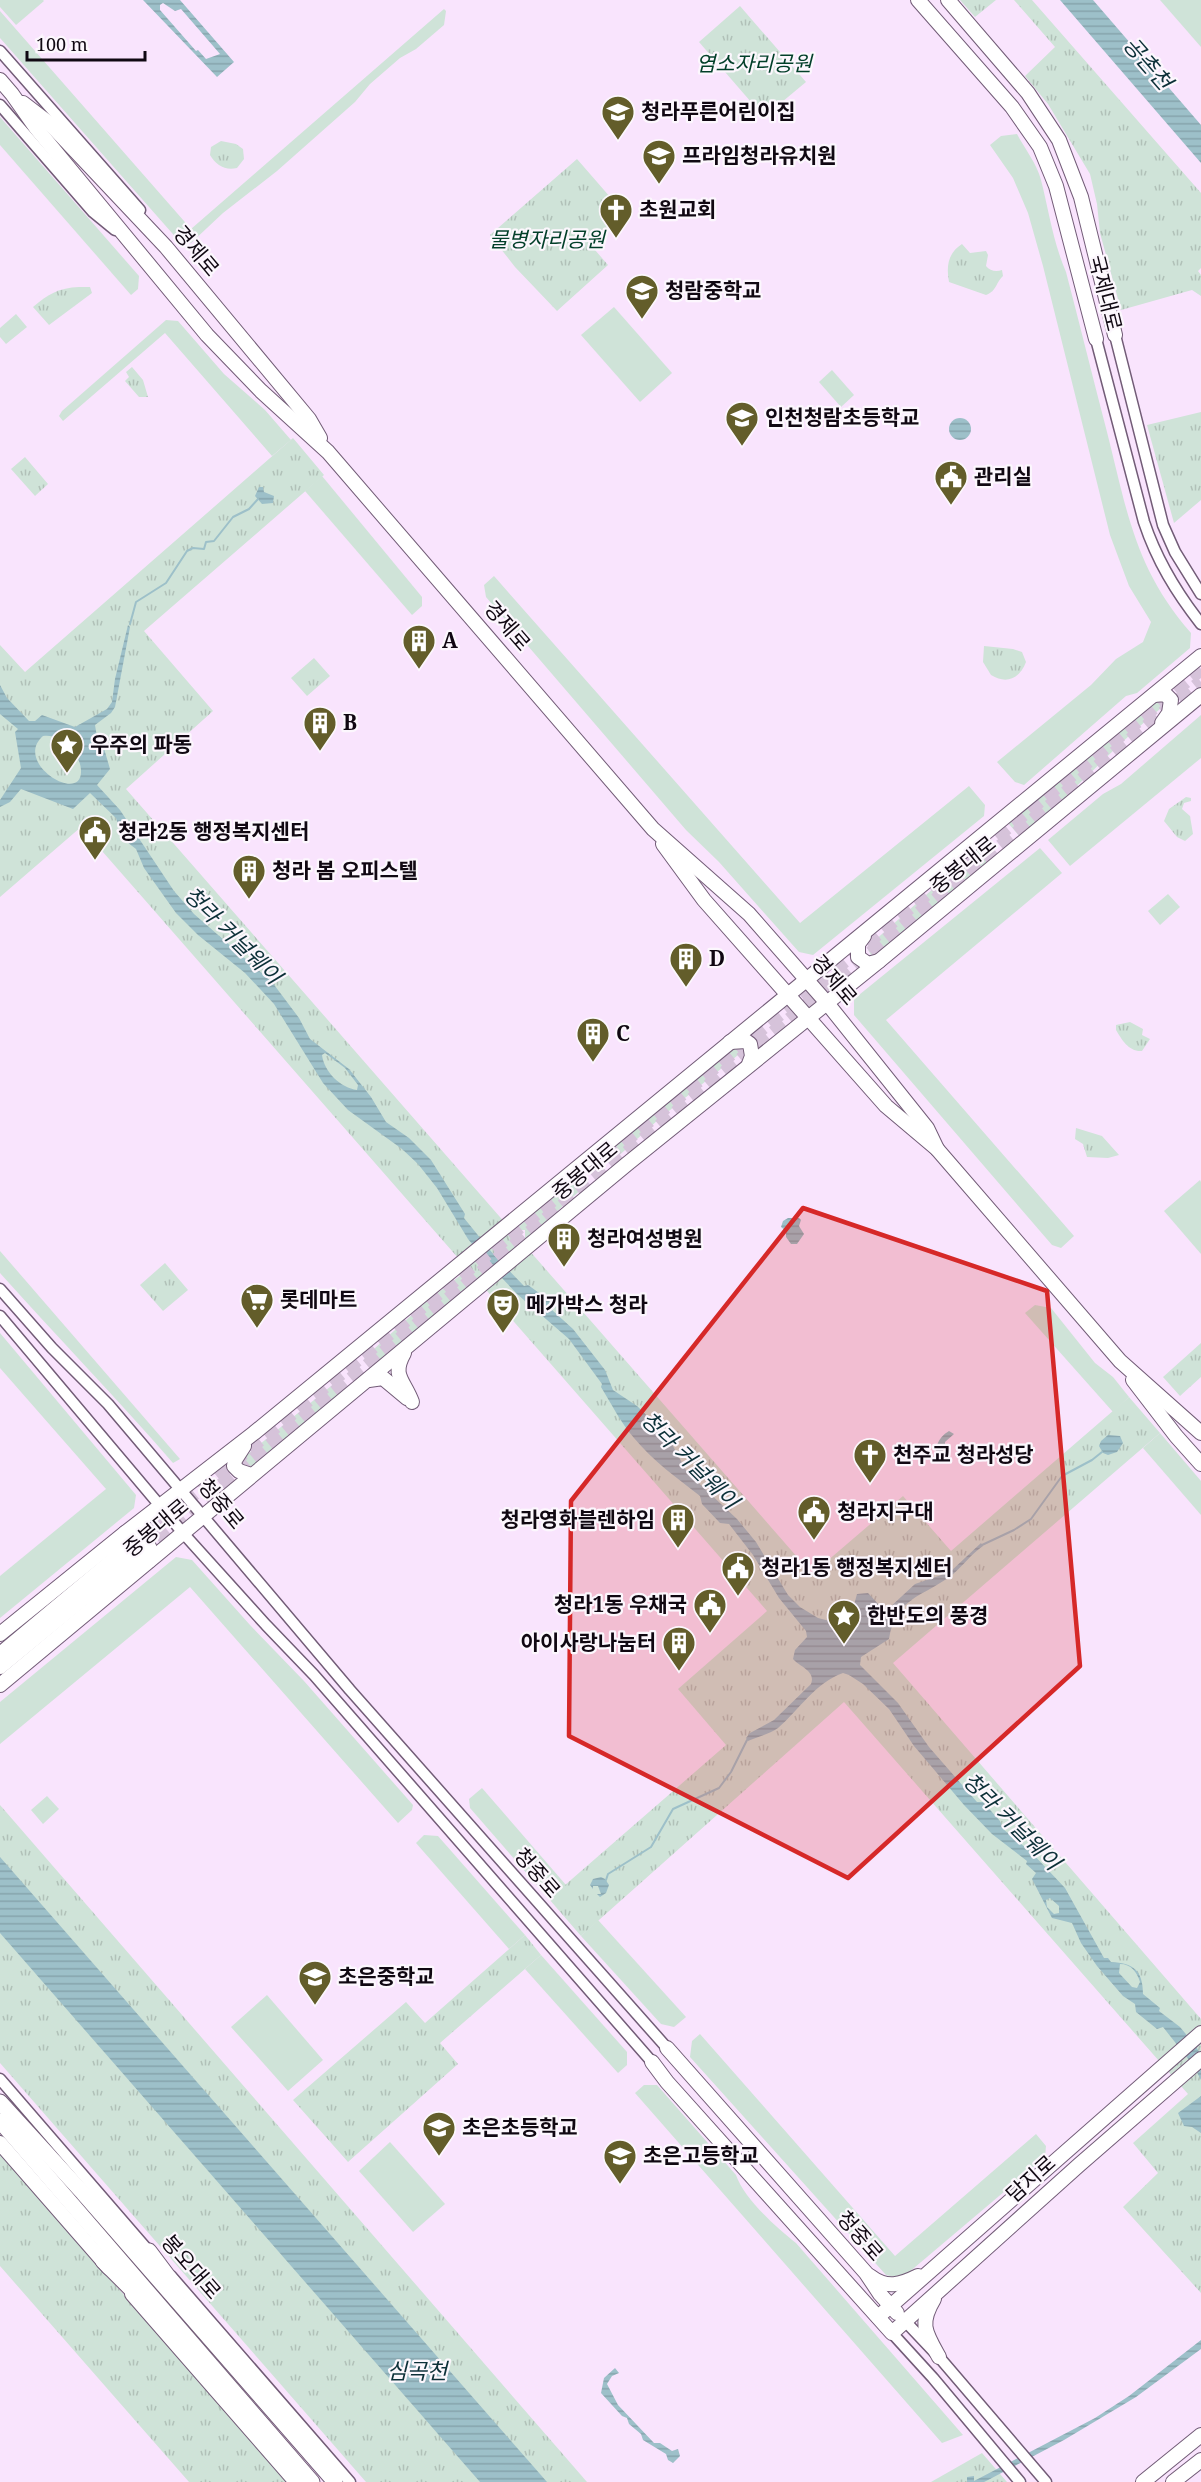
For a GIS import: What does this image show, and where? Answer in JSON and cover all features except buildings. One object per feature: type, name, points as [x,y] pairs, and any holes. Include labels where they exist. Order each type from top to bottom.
[{"type":"highway","name":"봉오대로","points":[[0,2102],[335,2482]]},
{"type":"highway","points":[[0,2121],[312,2482]]},
{"type":"highway","points":[[149,2251],[255,2391]]},
{"type":"highway","points":[[103,2260],[241,2400]]},
{"type":"highway","points":[[280,2419],[343,2482]]},
{"type":"highway","points":[[267,2429],[306,2482]]},
{"type":"main road","name":"국제대로","points":[[918,0],[1012,107],[1040,147],[1056,186],[1096,339]]},
{"type":"main road","name":"국제대로","points":[[948,0],[1028,93],[1059,141],[1081,197],[1115,335]]},
{"type":"main road","name":"경제로","points":[[0,80],[36,128],[231,362],[328,452],[653,828],[749,914],[808,980],[927,1128],[937,1149]]},
{"type":"main road","name":"경제로","points":[[12,94],[49,123],[166,247],[309,419],[328,452]]},
{"type":"main road","name":"중봉대로","points":[[0,1685],[136,1548],[160,1505],[254,1433],[463,1263],[1201,656]]},
{"type":"main road","points":[[1153,734],[1169,713],[1171,703],[1165,694],[1154,695]]},
{"type":"main road","name":"중봉대로","points":[[0,1634],[136,1548],[183,1533],[529,1245],[749,1064],[879,961],[1201,695]]},
{"type":"main road","name":"경제로","points":[[653,828],[704,900],[886,1106],[937,1149],[1120,1361],[1169,1427],[1201,1464]]},
{"type":"main road","points":[[869,930],[858,944],[858,957],[868,964],[879,961]]},
{"type":"main road","points":[[730,1042],[746,1041],[750,1044],[752,1056],[749,1064]]},
{"type":"main road","points":[[369,1380],[382,1378],[412,1402],[397,1369],[406,1349]]},
{"type":"main road","name":"경제로","points":[[1120,1361],[1201,1433]]},
{"type":"main road","points":[[251,1475],[239,1471],[234,1466],[241,1449],[254,1433]]},
{"type":"main road","name":"중봉대로","points":[[0,1654],[136,1548]]},
{"type":"main road","name":"중봉대로","points":[[0,1667],[136,1548]]},
{"type":"main road","points":[[878,2317],[1201,2033]]},
{"type":"main road","name":"청중로","points":[[667,2048],[866,2273],[904,2321]]},
{"type":"main road","name":"담지로","points":[[892,2332],[1201,2059]]},
{"type":"main road","name":"청중로","points":[[652,2062],[674,2090],[892,2332]]},
{"type":"main road","points":[[0,2143],[296,2482]]},
{"type":"main road","points":[[866,2273],[881,2284],[889,2286],[929,2273]]},
{"type":"main road","points":[[939,2357],[925,2331],[924,2322],[927,2310],[940,2289]]},
{"type":"main road","points":[[1143,2482],[1201,2435]]},
{"type":"main road","points":[[1173,2482],[1201,2460]]},
{"type":"street","points":[[0,51],[144,215],[166,247]]},
{"type":"street","points":[[0,105],[93,212],[135,247]]},
{"type":"street","name":"국제대로","points":[[1115,335],[1163,525],[1175,552],[1201,594]]},
{"type":"street","name":"국제대로","points":[[1096,339],[1152,546],[1166,576],[1201,624]]},
{"type":"street","name":"청중로","points":[[0,1289],[52,1348],[97,1392],[459,1816],[667,2048]]},
{"type":"street","name":"청중로","points":[[0,1316],[183,1533],[314,1675],[652,2062]]},
{"type":"street","name":"봉오대로","points":[[0,2079],[350,2482]]},
{"type":"street","name":"청중로","points":[[904,2321],[939,2357],[1045,2481]]},
{"type":"street","points":[[892,2332],[1020,2482]]},
{"type":"highlighted area","points":[[803,1208],[1047,1291],[1080,1666],[848,1878],[569,1736],[571,1501]]},
{"type":"green space","points":[[0,0],[44,1],[16,25],[0,7]]},
{"type":"green space","points":[[960,0],[996,0],[975,17]]},
{"type":"green space","points":[[1014,0],[1032,0],[1201,193],[1201,268],[1198,271],[1201,275],[1201,296],[1192,290],[1121,310],[1100,233],[1097,204],[1090,174],[1048,104],[1025,76],[1055,47]]},
{"type":"green space","points":[[1160,0],[1201,0],[1201,47]]},
{"type":"green space","name":"염소자리공원","points":[[740,6],[806,82],[764,117],[699,42]]},
{"type":"green space","points":[[444,9],[446,11],[444,25],[416,49],[400,58],[370,84],[355,102],[277,171],[223,213],[191,243],[179,241],[0,38],[0,11],[191,229]]},
{"type":"green space","points":[[0,117],[139,276],[138,289],[131,295],[0,145]]},
{"type":"green space","points":[[1017,134],[1034,162],[1041,180],[1054,238],[1066,272],[1136,538],[1157,586],[1191,633],[1190,648],[1137,693],[1126,696],[1024,785],[1015,782],[997,762],[1091,685],[1116,659],[1143,642],[1151,622],[1129,586],[1110,535],[1028,213],[1013,178],[990,145],[1001,136]]},
{"type":"green space","points":[[221,141],[236,144],[243,149],[244,159],[237,168],[229,169],[221,166],[210,155],[211,147]]},
{"type":"green space","name":"물병자리공원","points":[[577,159],[624,213],[589,243],[608,265],[557,311],[515,267],[490,235]]},
{"type":"green space","points":[[962,244],[970,253],[986,251],[988,255],[986,266],[993,271],[1002,270],[1003,276],[990,293],[986,295],[949,282],[949,260]]},
{"type":"green space","points":[[90,287],[92,293],[49,325],[33,307],[54,292]]},
{"type":"green space","points":[[614,307],[672,373],[640,402],[581,335]]},
{"type":"green space","points":[[16,314],[27,327],[6,344],[0,337],[0,328]]},
{"type":"green space","points":[[166,320],[178,321],[224,374],[265,410],[291,440],[272,456],[165,333],[63,421],[59,416],[62,411]]},
{"type":"green space","points":[[132,367],[143,380],[148,397],[139,397],[125,381],[129,377],[126,372]]},
{"type":"green space","points":[[832,370],[854,395],[841,407],[819,382]]},
{"type":"green space","points":[[1201,412],[1201,500],[1174,523],[1147,425]]},
{"type":"green space","points":[[293,438],[324,475],[144,631],[213,711],[126,789],[812,1574],[903,1496],[951,1551],[1129,1397],[1160,1433],[893,1663],[1201,2019],[1201,2293],[1123,2207],[1158,2173],[1133,2143],[1188,2094],[844,1702],[581,1936],[549,1899],[726,1745],[678,1689],[767,1611],[81,827],[0,897],[0,645],[25,672]]},
{"type":"green space","points":[[25,457],[48,484],[35,496],[11,469]]},
{"type":"green space","points":[[322,476],[422,597],[422,606],[412,615],[305,491]]},
{"type":"green space","points":[[494,576],[800,923],[969,786],[985,805],[984,816],[813,955],[799,952],[719,862],[686,830],[486,597],[484,585]]},
{"type":"green space","points":[[984,646],[1022,652],[1026,662],[1017,676],[1008,680],[997,678],[991,675],[983,662]]},
{"type":"green space","points":[[314,658],[330,676],[307,696],[291,678]]},
{"type":"green space","points":[[1157,701],[1161,705],[1160,709],[1021,838],[1008,823]]},
{"type":"green space","points":[[1201,715],[1201,758],[1070,866],[1048,840],[1103,794],[1121,784]]},
{"type":"green space","points":[[1186,797],[1191,798],[1191,801],[1184,803],[1182,809],[1190,816],[1193,834],[1185,841],[1177,837],[1164,821],[1169,809]]},
{"type":"green space","points":[[979,848],[991,862],[876,955],[871,955],[868,950],[873,942]]},
{"type":"green space","points":[[1040,848],[1062,873],[886,1020],[1074,1236],[1061,1248],[1052,1245],[854,1015],[854,999]]},
{"type":"green space","points":[[1168,894],[1180,907],[1160,925],[1148,911]]},
{"type":"green space","points":[[1130,1022],[1143,1029],[1142,1035],[1150,1039],[1142,1051],[1133,1050],[1116,1030],[1116,1025]]},
{"type":"green space","points":[[737,1045],[743,1046],[743,1051],[659,1119],[613,1161],[605,1152]]},
{"type":"green space","points":[[1076,1128],[1102,1136],[1119,1155],[1108,1158],[1087,1157],[1083,1144],[1075,1139]]},
{"type":"green space","points":[[575,1176],[584,1187],[525,1240],[525,1230],[515,1230]]},
{"type":"green space","points":[[1200,1180],[1201,1182],[1201,1254],[1164,1211]]},
{"type":"green space","points":[[0,1251],[180,1459],[173,1463],[0,1273]]},
{"type":"green space","points":[[165,1263],[188,1290],[163,1311],[140,1285]]},
{"type":"green space","points":[[466,1271],[466,1278],[476,1279],[373,1368],[364,1358],[426,1302]]},
{"type":"green space","points":[[1035,1305],[1051,1308],[1095,1363],[1113,1377],[1129,1397],[1113,1412],[1025,1313]]},
{"type":"green space","points":[[0,1333],[136,1495],[134,1508],[0,1618],[0,1576],[106,1489],[0,1368]]},
{"type":"green space","points":[[1201,1343],[1201,1377],[1180,1396],[1163,1377]]},
{"type":"green space","points":[[336,1382],[344,1391],[252,1467],[244,1464],[244,1458],[248,1454]]},
{"type":"green space","points":[[1160,1433],[1201,1481],[1201,1515],[1143,1448]]},
{"type":"green space","points":[[176,1557],[192,1560],[304,1681],[413,1805],[412,1810],[398,1823],[190,1587],[0,1744],[0,1702]]},
{"type":"green space","points":[[482,1788],[566,1885],[549,1899],[470,1808],[469,1799]]},
{"type":"green space","points":[[47,1796],[59,1809],[43,1824],[31,1810]]},
{"type":"green space","points":[[0,1805],[587,2482],[366,2482],[0,2063]]},
{"type":"green space","points":[[424,1835],[438,1836],[525,1935],[509,1949],[416,1843]]},
{"type":"green space","points":[[598,1920],[686,2017],[674,2027],[661,2024],[581,1936]]},
{"type":"green space","points":[[525,1935],[541,1955],[440,2043],[458,2064],[348,2162],[293,2100],[406,2002],[425,2023]]},
{"type":"green space","points":[[541,1955],[627,2052],[627,2065],[618,2073],[525,1969]]},
{"type":"green space","points":[[267,1995],[323,2060],[288,2091],[231,2027]]},
{"type":"green space","points":[[700,2034],[895,2256],[1036,2134],[1046,2146],[1045,2157],[901,2279],[886,2275],[690,2057],[692,2041]]},
{"type":"green space","points":[[644,2085],[657,2085],[736,2175],[753,2203],[796,2243],[963,2435],[942,2443],[635,2093]]},
{"type":"green space","points":[[390,2142],[445,2204],[413,2232],[359,2171]]},
{"type":"green space","points":[[0,2154],[289,2482],[189,2482],[0,2266]]},
{"type":"green space","points":[[982,2453],[1007,2482],[931,2482]]},
{"type":"water","points":[[143,0],[180,0],[234,62],[217,77]],"holes":[[[163,3],[175,11],[181,9],[220,54],[206,59],[198,50],[196,51],[160,10],[160,5]]]},
{"type":"water","points":[[1060,0],[1093,0],[1201,125],[1201,163]]},
{"type":"water","points":[[960,418],[968,421],[971,429],[968,437],[960,440],[952,437],[949,429],[952,421]]},
{"type":"water","points":[[259,487],[263,487],[264,492],[274,496],[273,503],[262,504],[255,496]]},
{"type":"water","points":[[128,625],[130,627],[115,707],[95,725],[98,743],[103,745],[110,769],[97,785],[120,810],[174,891],[194,914],[272,982],[299,1018],[310,1039],[349,1069],[371,1097],[386,1122],[409,1138],[431,1160],[465,1214],[464,1218],[494,1255],[524,1286],[528,1285],[549,1300],[552,1310],[573,1329],[605,1370],[613,1390],[637,1406],[667,1435],[687,1472],[737,1519],[756,1542],[788,1595],[800,1607],[818,1618],[830,1621],[847,1618],[852,1612],[857,1594],[868,1593],[882,1608],[888,1609],[915,1584],[950,1572],[981,1543],[983,1546],[952,1575],[904,1606],[893,1625],[889,1639],[861,1657],[860,1665],[898,1703],[929,1747],[977,1802],[983,1802],[1000,1821],[1003,1829],[1032,1853],[1065,1888],[1104,1958],[1108,1958],[1111,1962],[1125,1964],[1131,1966],[1135,1969],[1141,1979],[1143,1994],[1160,2008],[1159,2011],[1180,2027],[1201,2055],[1201,2080],[1193,2065],[1163,2027],[1157,2029],[1136,2012],[1135,2004],[1123,1996],[1097,1966],[1081,1943],[1072,1923],[1052,1918],[1032,1879],[1036,1873],[1026,1864],[1027,1861],[992,1834],[964,1805],[914,1746],[889,1709],[863,1684],[843,1673],[833,1677],[816,1690],[778,1728],[748,1741],[746,1738],[750,1733],[774,1720],[811,1684],[812,1680],[809,1672],[793,1659],[795,1650],[807,1637],[806,1631],[779,1598],[753,1555],[729,1524],[720,1523],[702,1504],[700,1496],[657,1462],[634,1438],[601,1387],[602,1384],[569,1339],[517,1294],[485,1260],[468,1239],[437,1188],[418,1164],[402,1149],[348,1110],[323,1083],[274,1004],[245,973],[198,935],[176,913],[144,868],[136,849],[123,839],[116,818],[90,793],[73,809],[21,789],[10,802],[0,807],[0,800],[21,768],[15,732],[18,729],[0,714],[0,685],[7,698],[29,721],[35,721],[42,715],[75,727],[107,709],[112,702]],"holes":[[[43,736],[63,741],[80,763],[79,780],[72,784],[51,777],[36,758],[36,747]],[[325,1053],[345,1068],[358,1085],[357,1090],[339,1083],[326,1067],[322,1055]],[[1050,1898],[1059,1906],[1059,1913],[1054,1914],[1047,1907],[1046,1900]],[[1120,1964],[1130,1967],[1140,1982],[1137,1988],[1132,1987],[1119,1973]]]},
{"type":"water","points":[[788,1218],[801,1220],[799,1226],[804,1234],[797,1244],[791,1244],[786,1237],[786,1231],[781,1227],[783,1221]]},
{"type":"water","points":[[949,1431],[954,1434],[945,1442],[941,1458],[937,1462],[937,1444]]},
{"type":"water","points":[[1108,1435],[1120,1436],[1123,1443],[1117,1452],[1108,1455],[1103,1453],[1099,1446]]},
{"type":"water","name":"심곡천","points":[[0,1857],[547,2482],[480,2482],[0,1933]]},
{"type":"water","points":[[601,1877],[609,1885],[606,1893],[600,1897],[597,1894],[601,1894],[598,1886],[593,1886],[593,1889],[590,1885],[593,1879]]},
{"type":"water","points":[[1201,2096],[1201,2133],[1192,2127],[1184,2126],[1178,2113]]},
{"type":"water","points":[[1201,2340],[1201,2349],[1136,2397],[1064,2440],[990,2479],[984,2482],[967,2482],[967,2477],[974,2476],[974,2481],[1095,2418],[1129,2396]]},
{"type":"water","points":[[615,2368],[619,2373],[612,2376],[607,2384],[618,2405],[654,2443],[660,2443],[672,2451],[678,2449],[680,2456],[673,2463],[668,2460],[666,2454],[643,2440],[641,2434],[629,2424],[627,2418],[622,2416],[601,2393],[604,2378]]},
{"type":"waterway","points":[[130,624],[136,602],[166,583],[187,551],[193,548],[204,549],[206,542],[214,541],[233,517],[249,509],[258,499]]},
{"type":"waterway","points":[[982,1545],[1031,1519],[1062,1476],[1102,1452]]},
{"type":"waterway","points":[[606,1880],[608,1874],[651,1847],[673,1809],[719,1788],[731,1772],[747,1740]]},
{"type":"tunnel","points":[[135,1542],[1201,669]]},
{"type":"tunnel","points":[[140,1552],[1201,682]]},
{"type":"place","name":"청라푸른어린이집","points":[[618,141]]},
{"type":"place","name":"프라임청라유치원","points":[[659,185]]},
{"type":"place","name":"초원교회","points":[[616,239]]},
{"type":"place","name":"청람중학교","points":[[642,320]]},
{"type":"place","name":"인천청람초등학교","points":[[742,447]]},
{"type":"place","name":"관리실","points":[[951,506]]},
{"type":"place","name":"A","points":[[419,670]]},
{"type":"place","name":"B","points":[[320,752]]},
{"type":"place","name":"우주의 파동","points":[[67,774]]},
{"type":"place","name":"청라2동 행정복지센터","points":[[95,861]]},
{"type":"place","name":"청라 봄 오피스텔","points":[[249,900]]},
{"type":"place","name":"D","points":[[686,988]]},
{"type":"place","name":"C","points":[[593,1063]]},
{"type":"place","name":"청라여성병원","points":[[564,1268]]},
{"type":"place","name":"롯데마트","points":[[257,1329]]},
{"type":"place","name":"메가박스 청라","points":[[503,1334]]},
{"type":"place","name":"천주교 청라성당","points":[[870,1484]]},
{"type":"place","name":"청라지구대","points":[[814,1541]]},
{"type":"place","name":"청라영화블렌하임","points":[[678,1549]]},
{"type":"place","name":"청라1동 행정복지센터","points":[[738,1597]]},
{"type":"place","name":"청라1동 우채국","points":[[710,1634]]},
{"type":"place","name":"한반도의 풍경","points":[[844,1645]]},
{"type":"place","name":"아이사랑나눔터","points":[[679,1672]]},
{"type":"place","name":"초은중학교","points":[[315,2006]]},
{"type":"place","name":"초은초등학교","points":[[439,2157]]},
{"type":"place","name":"초은고등학교","points":[[620,2185]]},
{"type":"water label","name":"공촌천","points":[[1148,63]]},
{"type":"water label","name":"청라 커널웨이","points":[[233,935]]},
{"type":"water label","name":"청라 커널웨이","points":[[690,1460]]},
{"type":"water label","name":"청라 커널웨이","points":[[1012,1821]]}]
